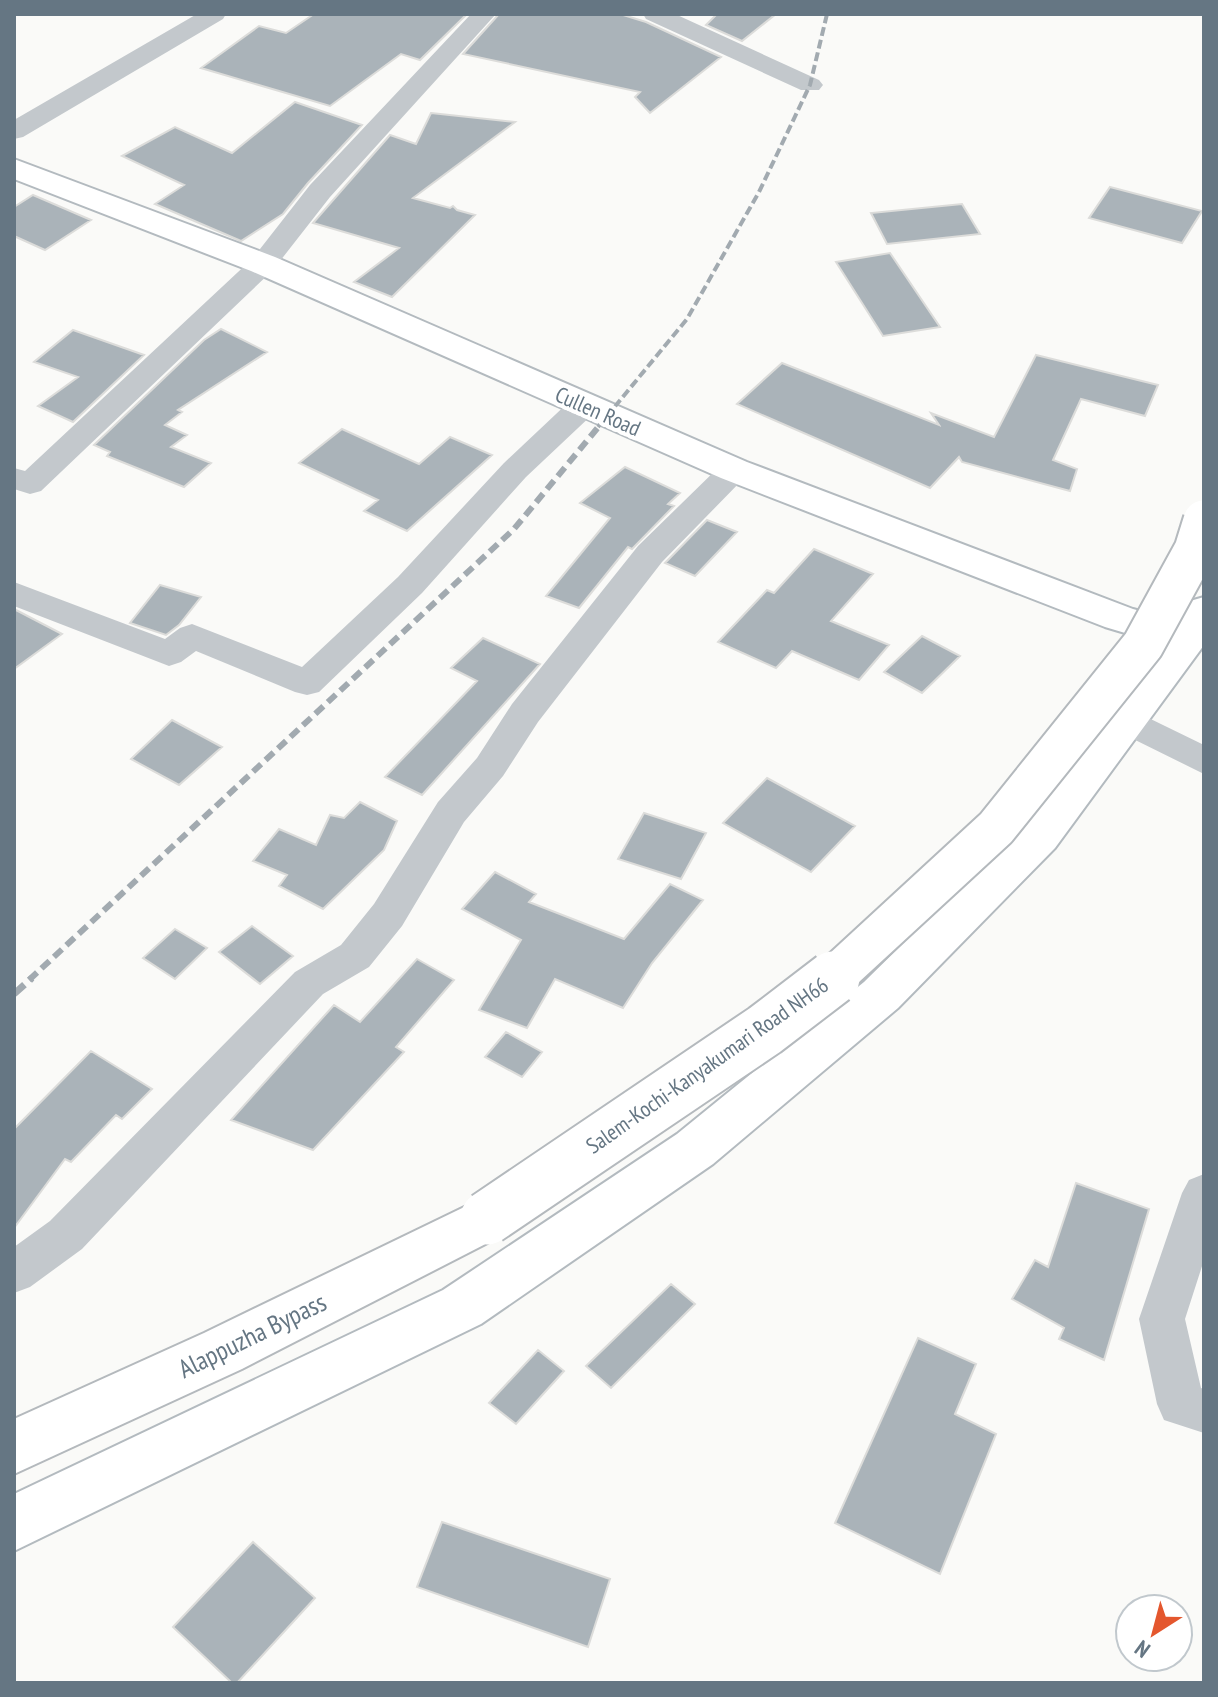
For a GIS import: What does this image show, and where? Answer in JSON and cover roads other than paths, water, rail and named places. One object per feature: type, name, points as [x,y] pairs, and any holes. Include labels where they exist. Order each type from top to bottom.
[{"type":"main road","name":"Cullen Road","points":[[14,168],[263,264],[734,470],[1119,618],[1196,624]]},
{"type":"main road","name":"Salem-Kochi-Kanyakumari Road NH66","points":[[487,1218],[765,1030],[837,975],[996,828],[1143,645],[1195,550],[1204,521]]},
{"type":"main road","points":[[14,1523],[462,1307],[695,1149],[881,995],[1040,836],[1196,624]]},
{"type":"main road","name":"Alappuzha Bypass","points":[[14,1447],[223,1351],[487,1218]]},
{"type":"street","points":[[14,131],[214,14]]},
{"type":"street","points":[[22,481],[263,264],[320,191],[484,14]]},
{"type":"street","points":[[655,14],[810,85]]},
{"type":"street","points":[[14,593],[169,654],[192,636],[307,683],[410,585],[515,470],[584,405]]},
{"type":"street","points":[[14,1273],[66,1235],[309,983],[355,956],[388,915],[451,812],[490,767],[525,713],[650,554],[734,470]]},
{"type":"street","points":[[1126,720],[1204,761]]},
{"type":"street","points":[[1204,1193],[1162,1319],[1181,1404],[1204,1411]]},
{"type":"railway","points":[[598,427],[687,319],[759,192],[810,85],[827,14]]},
{"type":"railway","points":[[29,980],[514,529],[600,425]]},
{"type":"railway","points":[[14,994],[32,978]]}]
